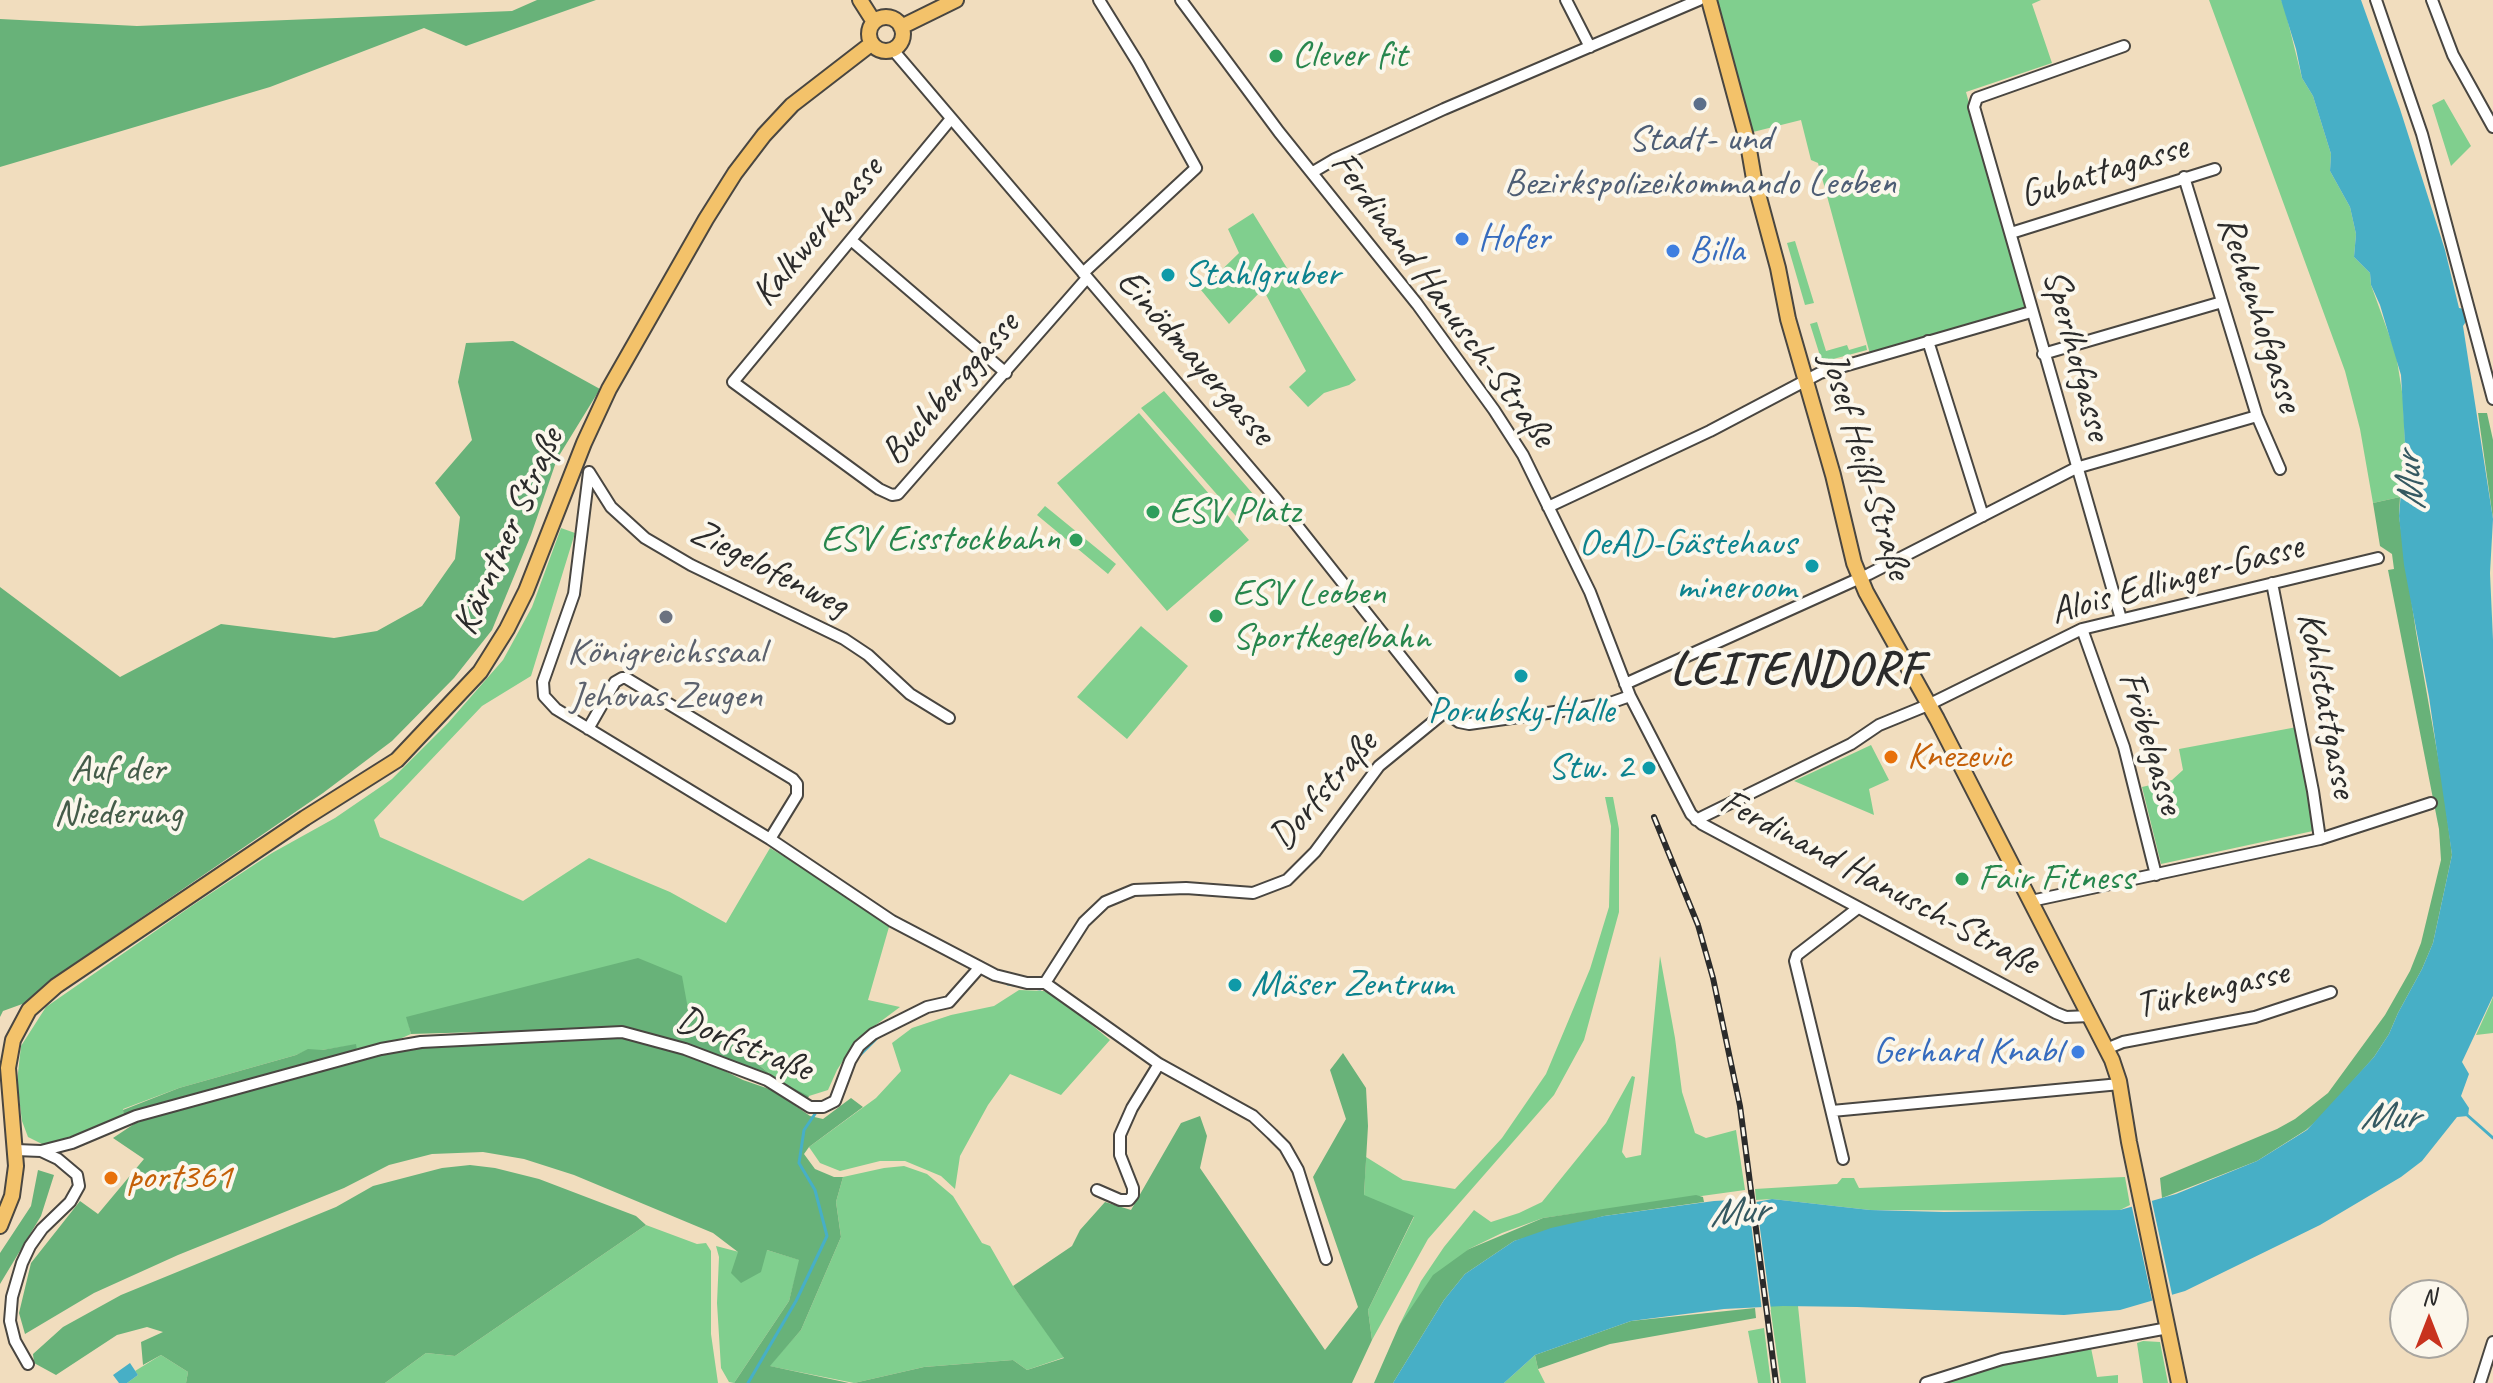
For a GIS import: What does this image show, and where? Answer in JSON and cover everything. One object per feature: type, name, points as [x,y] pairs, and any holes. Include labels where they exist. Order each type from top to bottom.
[{"type":"main road","points":[[860,0],[874,22]]},
{"type":"main road","points":[[901,27],[956,0]]},
{"type":"main road","name":"Josef Heißl-Straße","points":[[1709,0],[1748,144],[1804,380],[1860,577],[2090,1016],[2120,1084],[2138,1188],[2179,1383]]},
{"type":"main road","points":[[880,18],[892,19],[901,27],[902,40],[893,50],[881,51],[871,44],[869,30],[880,18]]},
{"type":"main road","name":"Kärntner Straße","points":[[0,1226],[12,1196],[16,1150],[8,1068],[13,1040],[29,1010],[56,986],[305,818],[397,760],[480,672],[526,591],[579,457],[626,359],[735,173],[792,105],[871,44]]},
{"type":"street","name":"Buchberggasse","points":[[733,382],[879,489],[896,495],[903,491],[1085,276],[1196,168],[1144,73],[1099,0]]},
{"type":"street","name":"Ferdinand Hanusch-Straße","points":[[1181,0],[1263,112],[1389,267],[1494,410],[1523,455],[1590,592],[1630,696],[1696,820],[2056,1013],[2066,1017],[2090,1016]]},
{"type":"street","points":[[1566,0],[1590,47]]},
{"type":"street","points":[[1313,172],[1444,109],[1699,0]]},
{"type":"street","points":[[2376,0],[2422,134],[2491,376],[2493,399]]},
{"type":"street","points":[[2432,0],[2453,55],[2493,127]]},
{"type":"street","name":"Sperlhofgasse","points":[[2121,619],[1974,107],[1977,98],[2124,46]]},
{"type":"street","name":"Einödmayergasse","points":[[893,50],[1269,490],[1445,712]]},
{"type":"street","name":"Kalkwerkgasse","points":[[733,382],[950,120]]},
{"type":"street","name":"Gubattagasse","points":[[2011,233],[2215,169]]},
{"type":"street","name":"Rechenhofgasse","points":[[2184,177],[2257,416],[2280,469]]},
{"type":"street","points":[[851,240],[1006,373]]},
{"type":"street","points":[[2043,354],[2222,302]]},
{"type":"street","points":[[1548,507],[1710,431],[1804,380],[2031,312]]},
{"type":"street","points":[[1928,341],[1983,516]]},
{"type":"street","points":[[1625,684],[1860,577],[2076,468],[2257,416]]},
{"type":"street","name":"Ziegelofenweg","points":[[579,457],[611,507],[645,538],[691,565],[844,639],[868,655],[910,694],[949,718]]},
{"type":"street","points":[[589,472],[574,594],[543,682],[544,696],[556,709],[770,839],[892,921],[995,975],[1027,983],[1045,983],[1159,1064],[1253,1116],[1285,1147],[1298,1170],[1326,1259]]},
{"type":"street","name":"Alois Edlinger-Gasse","points":[[1696,820],[1851,744],[1879,725],[1928,705],[2082,629],[2378,558]]},
{"type":"street","name":"Kohlstattgasse","points":[[2272,583],[2320,839]]},
{"type":"street","name":"Fröbelgasse","points":[[2082,629],[2124,747],[2156,875]]},
{"type":"street","points":[[588,729],[615,682],[626,678],[793,779],[797,784],[797,795],[770,839]]},
{"type":"street","points":[[1445,712],[1459,722],[1469,724],[1576,709],[1630,696]]},
{"type":"street","name":"Dorfstraße","points":[[1045,983],[1084,922],[1105,902],[1134,890],[1186,888],[1253,893],[1287,880],[1315,852],[1379,766],[1445,712]]},
{"type":"street","points":[[2031,901],[2320,839],[2431,803]]},
{"type":"street","points":[[1843,1159],[1795,961],[1797,955],[1858,908]]},
{"type":"street","name":"Dorfstraße","points":[[41,1151],[72,1143],[136,1116],[381,1049],[476,1038],[622,1032],[685,1049],[767,1080],[810,1107],[823,1107],[835,1101],[859,1046],[873,1034],[927,1007],[949,1002],[980,967]]},
{"type":"street","name":"Türkengasse","points":[[2106,1049],[2123,1042],[2255,1017],[2331,992]]},
{"type":"street","points":[[1097,1190],[1120,1200],[1129,1200],[1133,1195],[1118,1142],[1132,1108],[1159,1064]]},
{"type":"street","points":[[1832,1111],[2120,1084]]},
{"type":"street","points":[[16,1150],[41,1151],[71,1168],[77,1175],[79,1186],[70,1202],[42,1229],[30,1246],[18,1274],[10,1321],[15,1341],[28,1364]]},
{"type":"street","points":[[1926,1383],[2002,1359],[2168,1328]]},
{"type":"street","points":[[2480,1383],[2493,1342]]},
{"type":"green space","points":[[537,0],[596,0],[466,46],[424,28],[270,87],[0,167],[0,19],[137,26],[512,11]]},
{"type":"green space","points":[[1709,0],[2041,0],[2032,4],[2052,63],[1966,92],[2025,308],[1870,354],[1818,163],[1811,160],[1801,120],[1745,134]]},
{"type":"green space","points":[[2209,0],[2281,0],[2284,6],[2302,78],[2313,96],[2331,154],[2330,171],[2350,207],[2356,234],[2354,257],[2370,273],[2371,285],[2396,354],[2403,398],[2405,444],[2400,497],[2373,503],[2360,429],[2345,371]]},
{"type":"green space","points":[[2444,99],[2471,146],[2451,166],[2432,105]]},
{"type":"green space","points":[[1253,213],[1356,380],[1324,393],[1308,407],[1289,387],[1306,371],[1263,289],[1229,324],[1201,290],[1239,253],[1228,229]]},
{"type":"green space","points":[[1795,241],[1814,303],[1805,305],[1787,243]]},
{"type":"green space","points":[[1817,322],[1826,351],[1847,345],[1849,350],[1866,345],[1867,350],[1822,362],[1810,324]]},
{"type":"green space","name":"Auf der Niederung","points":[[513,341],[600,389],[557,459],[531,535],[492,630],[454,678],[392,741],[323,793],[62,972],[25,1003],[3,1011],[0,1017],[0,587],[120,677],[221,624],[334,638],[377,631],[422,606],[455,559],[460,517],[435,483],[472,440],[458,382],[466,343]]},
{"type":"green space","points":[[1164,391],[1260,502],[1242,523],[1141,408]]},
{"type":"green space","name":"ESV Platz","points":[[1139,413],[1249,540],[1167,611],[1057,483]]},
{"type":"green space","points":[[2478,413],[2487,413],[2493,440],[2493,519]]},
{"type":"green space","points":[[2400,497],[2399,516],[2452,855],[2433,943],[2389,1034],[2374,1057],[2322,1116],[2306,1130],[2257,1161],[2162,1198],[2160,1178],[2277,1129],[2328,1093],[2385,1015],[2410,971],[2421,943],[2441,860],[2439,829],[2388,570],[2394,569],[2392,554],[2380,546],[2373,503]]},
{"type":"green space","name":"ESV Eisstockbahn","points":[[1045,506],[1116,564],[1108,574],[1037,515]]},
{"type":"green space","points":[[561,528],[575,533],[531,676],[482,706],[374,820],[380,837],[523,901],[589,858],[670,892],[726,923],[770,848],[835,887],[889,927],[868,1000],[900,1007],[857,1039],[828,1090],[809,1096],[799,1093],[779,1081],[688,1009],[407,1017],[411,1034],[395,1041],[357,1050],[355,1045],[308,1050],[179,1088],[123,1109],[124,1117],[90,1133],[46,1146],[28,1137],[22,1121],[17,1082],[21,1046],[46,1007],[193,905],[272,853],[335,818],[392,779],[448,723],[503,660],[532,607]]},
{"type":"green space","points":[[1141,626],[1188,666],[1127,739],[1077,697]]},
{"type":"green space","points":[[2297,727],[2313,831],[2161,864],[2142,787],[2172,780],[2183,770],[2179,749]]},
{"type":"green space","points":[[1871,745],[1889,780],[1869,789],[1874,815],[1794,781]]},
{"type":"green space","points":[[1605,797],[1613,797],[1619,829],[1619,912],[1584,1040],[1554,1095],[1428,1239],[1372,1340],[1368,1310],[1414,1217],[1364,1196],[1366,1157],[1403,1180],[1455,1189],[1502,1138],[1546,1074],[1590,969],[1609,907],[1611,826]]},
{"type":"green space","points":[[1660,956],[1682,1092],[1695,1133],[1706,1138],[1736,1130],[1745,1190],[1543,1218],[1502,1233],[1469,1249],[1399,1326],[1421,1281],[1474,1210],[1491,1222],[1542,1202],[1606,1123],[1632,1076],[1635,1077],[1622,1152],[1626,1158],[1641,1155]]},
{"type":"green space","points":[[638,958],[682,976],[688,1009],[779,1081],[809,1096],[806,1102],[793,1093],[616,1028],[411,1034],[406,1017]]},
{"type":"green space","points":[[1019,990],[1044,991],[1063,1001],[1110,1040],[1061,1095],[1010,1074],[988,1105],[960,1156],[955,1189],[941,1176],[905,1161],[880,1161],[840,1171],[820,1163],[809,1147],[876,1098],[901,1071],[892,1043],[912,1028],[951,1015],[994,1006]]},
{"type":"green space","points":[[2493,997],[2493,1033],[2476,1035],[2491,1002]]},
{"type":"green space","points":[[607,1036],[638,1040],[711,1064],[775,1091],[810,1116],[823,1119],[851,1098],[863,1107],[804,1154],[815,1169],[834,1177],[843,1177],[836,1202],[841,1237],[801,1330],[770,1366],[849,1383],[734,1383],[789,1301],[799,1260],[767,1250],[761,1272],[741,1283],[731,1273],[738,1252],[713,1233],[574,1175],[524,1159],[483,1152],[432,1154],[389,1165],[344,1188],[178,1255],[94,1293],[25,1334],[19,1313],[31,1263],[80,1201],[98,1214],[144,1159],[113,1138],[140,1120],[325,1067],[416,1048]]},
{"type":"green space","points":[[356,1044],[357,1050],[124,1117],[123,1110],[179,1088],[308,1049],[322,1050]]},
{"type":"green space","points":[[1343,1053],[1366,1088],[1368,1126],[1364,1195],[1414,1216],[1368,1310],[1372,1340],[1352,1383],[854,1383],[924,1367],[1013,1360],[1027,1370],[1064,1358],[1013,1286],[1072,1246],[1080,1230],[1105,1202],[1131,1210],[1181,1123],[1200,1116],[1207,1136],[1200,1168],[1325,1350],[1358,1307],[1313,1177],[1346,1119],[1330,1070]]},
{"type":"green space","points":[[470,1165],[539,1179],[636,1216],[646,1225],[455,1356],[426,1353],[385,1383],[186,1383],[188,1372],[161,1355],[143,1365],[141,1342],[163,1332],[147,1327],[117,1335],[56,1375],[34,1363],[33,1354],[63,1327],[121,1295],[336,1207],[373,1186],[442,1168]]},
{"type":"green space","points":[[904,1166],[927,1174],[953,1196],[982,1243],[990,1246],[1013,1286],[1065,1357],[1027,1370],[1013,1360],[924,1367],[854,1383],[769,1366],[801,1330],[841,1237],[836,1202],[843,1177]]},
{"type":"green space","points":[[38,1170],[54,1175],[41,1216],[0,1284],[0,1253],[31,1206]]},
{"type":"green space","points":[[2125,1177],[2130,1205],[2120,1210],[2096,1211],[1870,1210],[1756,1200],[1755,1189],[1837,1184],[1842,1178],[1854,1178],[1859,1188]]},
{"type":"green space","points":[[1696,1195],[1703,1197],[1704,1202],[1604,1216],[1514,1241],[1465,1274],[1444,1300],[1393,1383],[1374,1383],[1399,1326],[1433,1275],[1469,1249],[1543,1218]]},
{"type":"green space","points":[[646,1225],[697,1244],[706,1243],[711,1251],[711,1334],[718,1383],[385,1383],[426,1353],[455,1356]]},
{"type":"green space","points":[[716,1246],[739,1252],[767,1250],[800,1260],[789,1301],[734,1383],[729,1382],[721,1368],[717,1303],[719,1257]]},
{"type":"green space","points":[[1770,1306],[1798,1306],[1806,1383],[1781,1383]]},
{"type":"green space","points":[[1755,1308],[1756,1318],[1610,1344],[1538,1369],[1535,1355],[1631,1321]]},
{"type":"green space","points":[[1764,1328],[1771,1383],[1758,1383],[1748,1331]]},
{"type":"green space","points":[[2160,1342],[2168,1383],[2143,1383],[2137,1343]]},
{"type":"green space","points":[[2091,1348],[2097,1377],[2118,1375],[2118,1383],[1943,1383],[1994,1364]]},
{"type":"green space","points":[[161,1355],[188,1372],[186,1383],[127,1383],[138,1375],[135,1371]]},
{"type":"green space","points":[[1535,1355],[1545,1383],[1504,1383]]},
{"type":"water","name":"Mur","points":[[2281,0],[2361,0],[2445,250],[2459,308],[2464,309],[2467,320],[2463,326],[2493,519],[2490,573],[2493,640],[2493,996],[2462,1062],[2469,1074],[2461,1096],[2469,1108],[2468,1116],[2457,1117],[2422,1161],[2401,1177],[2320,1225],[2185,1291],[2120,1310],[2064,1315],[1857,1307],[1724,1309],[1631,1321],[1535,1355],[1504,1383],[1393,1383],[1444,1300],[1465,1274],[1514,1241],[1551,1228],[1604,1216],[1733,1200],[1746,1204],[1772,1199],[1870,1210],[1944,1212],[2120,1210],[2176,1194],[2257,1161],[2307,1130],[2374,1057],[2389,1034],[2433,943],[2452,855],[2429,697],[2404,565],[2399,516],[2405,444],[2401,375],[2371,285],[2370,273],[2354,257],[2356,234],[2350,207],[2330,171],[2331,154],[2313,96],[2302,78]]},
{"type":"water","points":[[130,1363],[138,1375],[127,1383],[119,1383],[113,1375]]},
{"type":"pier","points":[[2151,1197],[2173,1299],[2153,1304],[2131,1203]]},
{"type":"pier","points":[[1748,1199],[1756,1199],[1771,1310],[1762,1311]]},
{"type":"waterway","points":[[1008,984],[1040,989]]},
{"type":"waterway","points":[[858,1057],[878,1037]]},
{"type":"waterway","points":[[748,1383],[796,1301],[827,1236],[815,1190],[799,1163],[804,1130],[817,1111]]},
{"type":"waterway","points":[[2466,1114],[2493,1138]]},
{"type":"railway","points":[[1654,817],[1698,925],[1713,978],[1740,1106],[1776,1383]]},
{"type":"place","name":"Clever fit","points":[[1276,56]]},
{"type":"place","name":"Stadt- und Bezirkspolizeikommando Leoben","points":[[1700,104]]},
{"type":"place","name":"Hofer","points":[[1462,239]]},
{"type":"place","name":"Billa","points":[[1673,251]]},
{"type":"place","name":"Stahlgruber","points":[[1168,275]]},
{"type":"place","name":"ESV Platz","points":[[1153,512]]},
{"type":"place","name":"ESV Eisstockbahn","points":[[1076,540]]},
{"type":"place","name":"OeAD-Gästehaus mineroom","points":[[1812,566]]},
{"type":"place","name":"ESV Leoben Sportkegelbahn","points":[[1216,616]]},
{"type":"place","name":"Königreichssaal Jehovas Zeugen","points":[[666,617]]},
{"type":"place","name":"Porubsky Halle","points":[[1521,676]]},
{"type":"place","name":"Knezevic","points":[[1891,757]]},
{"type":"place","name":"Stw. 2","points":[[1649,768]]},
{"type":"place","name":"Fair Fitness","points":[[1962,879]]},
{"type":"place","name":"Mäser Zentrum","points":[[1235,985]]},
{"type":"place","name":"Gerhard Knabl","points":[[2078,1052]]},
{"type":"place","name":"port361","points":[[111,1178]]},
{"type":"district","name":"LEITENDORF","points":[[1797,671]]}]
